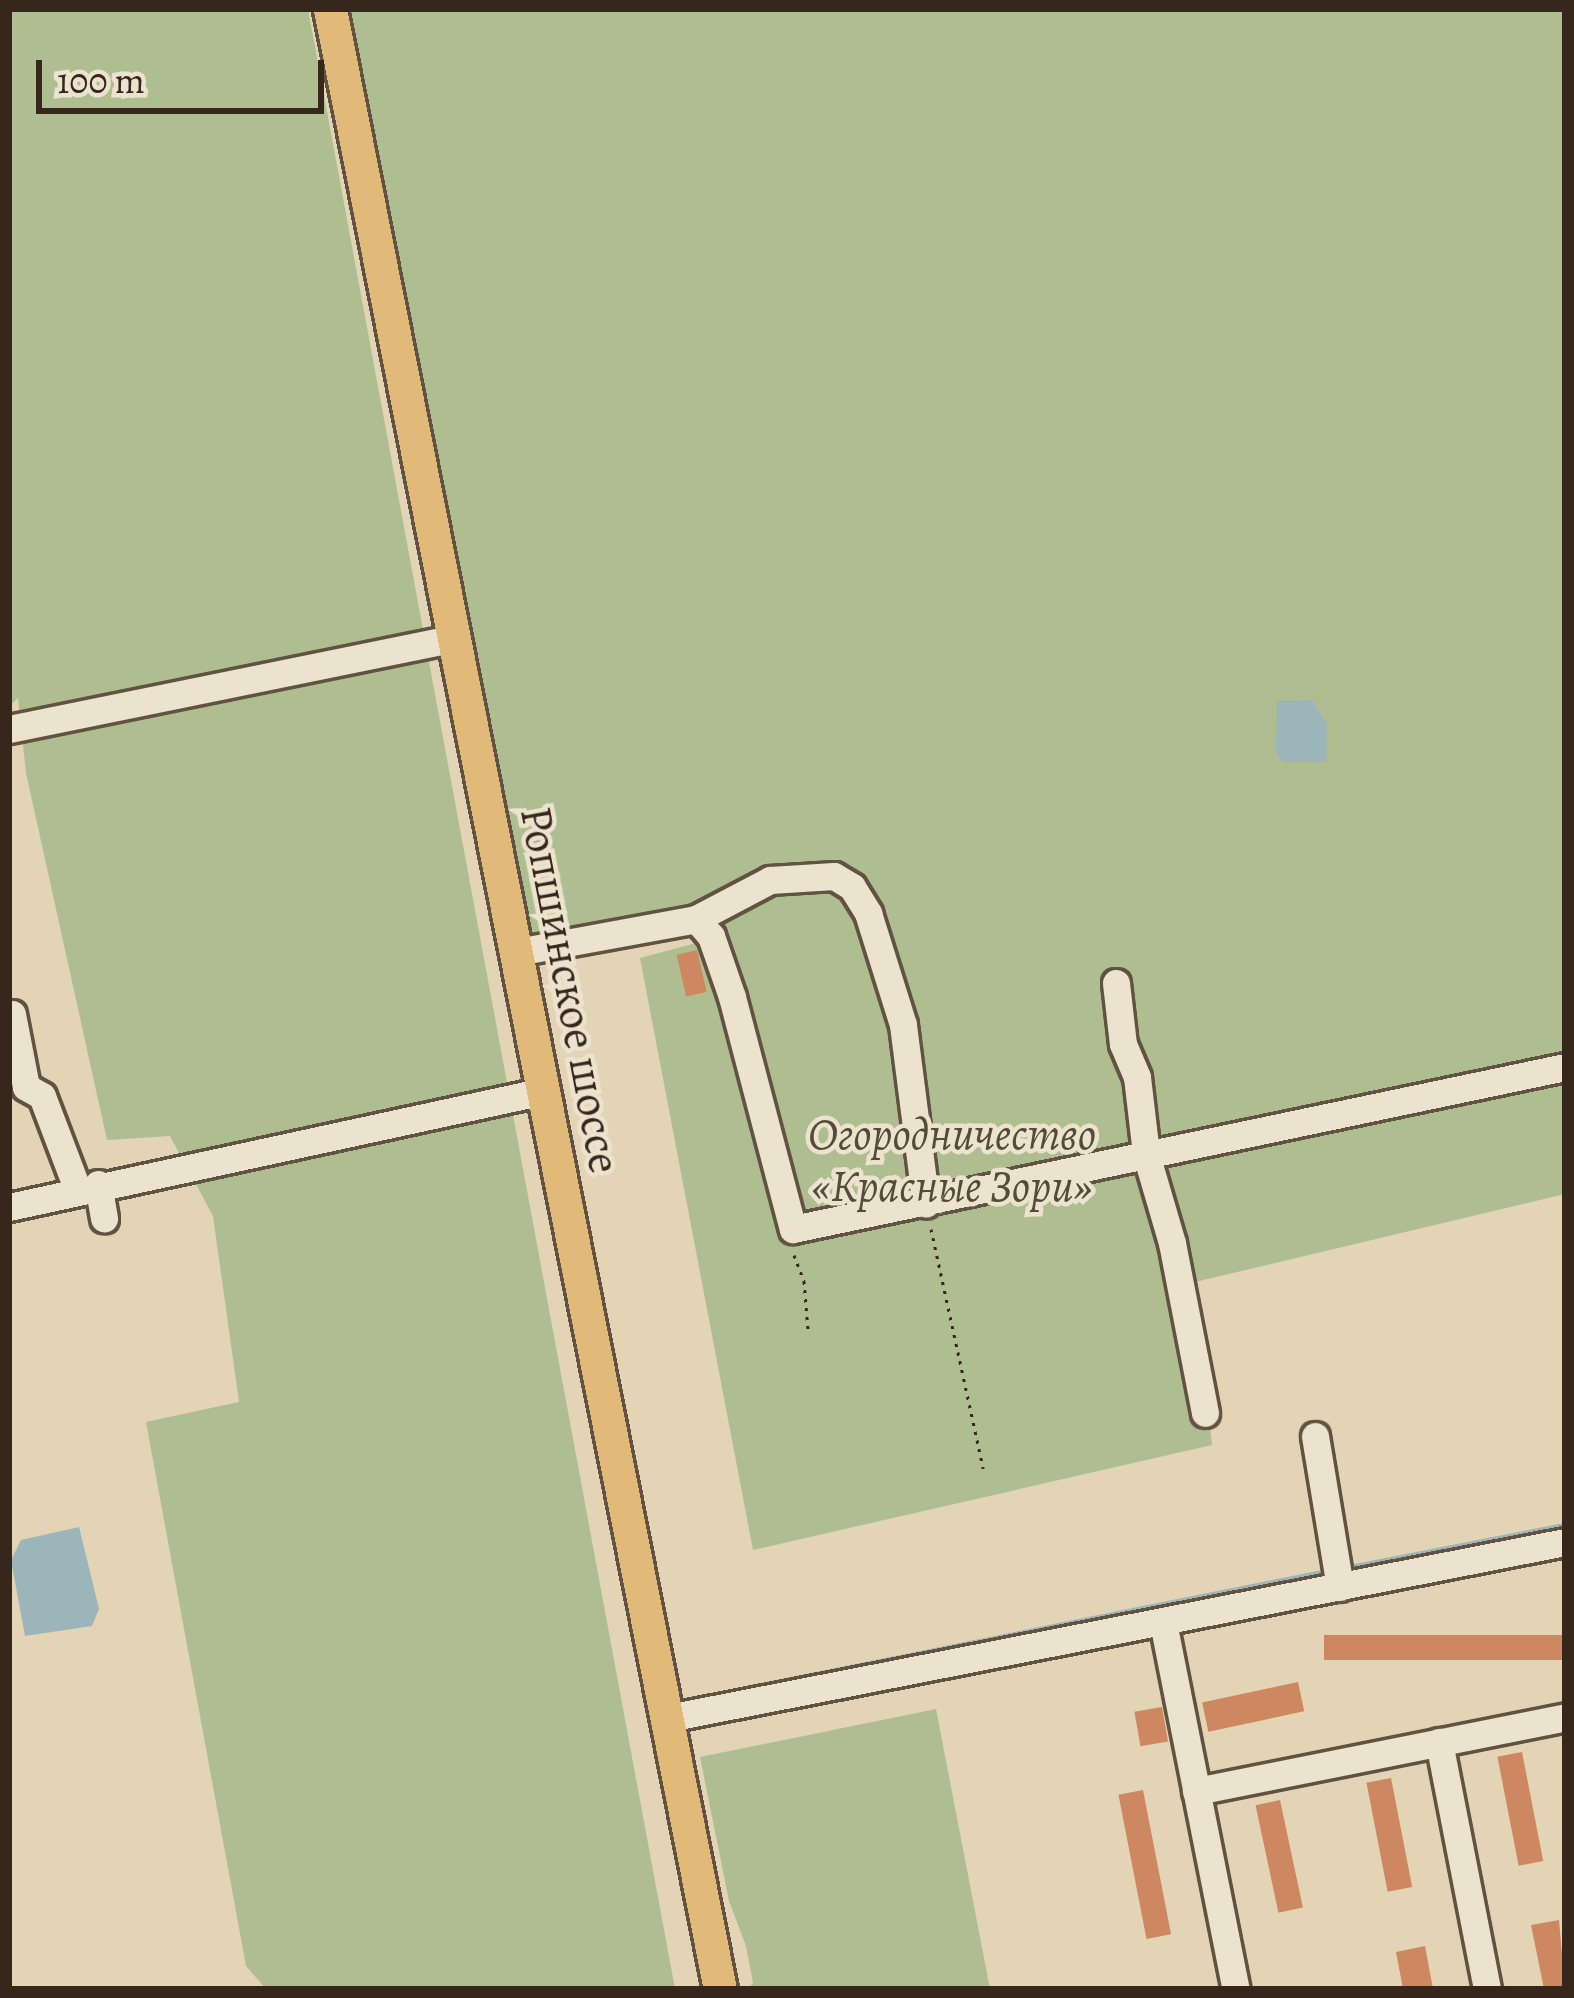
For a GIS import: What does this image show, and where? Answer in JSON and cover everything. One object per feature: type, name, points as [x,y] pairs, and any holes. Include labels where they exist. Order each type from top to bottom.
[{"type":"main road","name":"Ропшинское шоссе","points":[[330,9],[720,1989]]},
{"type":"street","points":[[9,729],[454,638]]},
{"type":"street","points":[[517,952],[696,919],[770,880],[834,876],[852,887],[868,913],[903,1025],[926,1204]]},
{"type":"street","points":[[696,919],[711,936],[732,997],[793,1229],[1565,1067]]},
{"type":"street","points":[[1116,983],[1124,1044],[1137,1077],[1146,1154],[1172,1243],[1205,1413]]},
{"type":"street","points":[[12,1014],[26,1087],[42,1096],[104,1218]]},
{"type":"street","points":[[9,1207],[88,1186],[544,1091]]},
{"type":"street","points":[[1315,1436],[1340,1587]]},
{"type":"street","points":[[668,1718],[1565,1542]]},
{"type":"street","points":[[1163,1622],[1236,1989]]},
{"type":"street","points":[[1196,1791],[1565,1717]]},
{"type":"street","points":[[1438,1742],[1487,1989]]},
{"type":"path","points":[[926,1204],[983,1468]]},
{"type":"path","points":[[793,1229],[808,1330]]},
{"type":"green space","points":[[9,9],[308,9],[675,1989],[266,1989],[246,1966],[146,1422],[239,1402],[213,1216],[170,1136],[107,1140],[26,773],[18,698],[9,706]]},
{"type":"green space","name":"Огородничество «Красные Зори»","points":[[344,9],[1565,9],[1565,1194],[1195,1282],[1212,1445],[753,1550],[640,958],[719,937],[715,920],[528,954]]},
{"type":"green space","points":[[936,1709],[990,1989],[747,1989],[753,1983],[746,1946],[729,1901],[700,1757]]},
{"type":"water","points":[[1312,700],[1327,724],[1326,762],[1283,762],[1276,752],[1277,701]]},
{"type":"water","points":[[79,1527],[99,1609],[92,1626],[25,1636],[11,1560],[21,1540]]},
{"type":"building","points":[[697,950],[707,992],[686,997],[677,955]]},
{"type":"building","points":[[1324,1635],[1565,1635],[1565,1660],[1324,1660]]},
{"type":"building","points":[[1298,1682],[1304,1711],[1208,1732],[1202,1702]]},
{"type":"building","points":[[1162,1707],[1168,1741],[1141,1746],[1134,1712]]},
{"type":"building","points":[[1522,1752],[1543,1861],[1519,1866],[1497,1757]]},
{"type":"building","points":[[1391,1778],[1412,1887],[1388,1892],[1366,1783]]},
{"type":"building","points":[[1143,1790],[1171,1934],[1147,1939],[1118,1795]]},
{"type":"building","points":[[1280,1800],[1303,1908],[1278,1913],[1256,1805]]},
{"type":"building","points":[[1559,1920],[1565,1989],[1544,1989],[1531,1925]]},
{"type":"building","points":[[1425,1946],[1433,1989],[1403,1989],[1396,1952]]},
{"type":"waterway","points":[[1345,1569],[1565,1526]]},
{"type":"waterway","points":[[751,1688],[1332,1571]]}]
